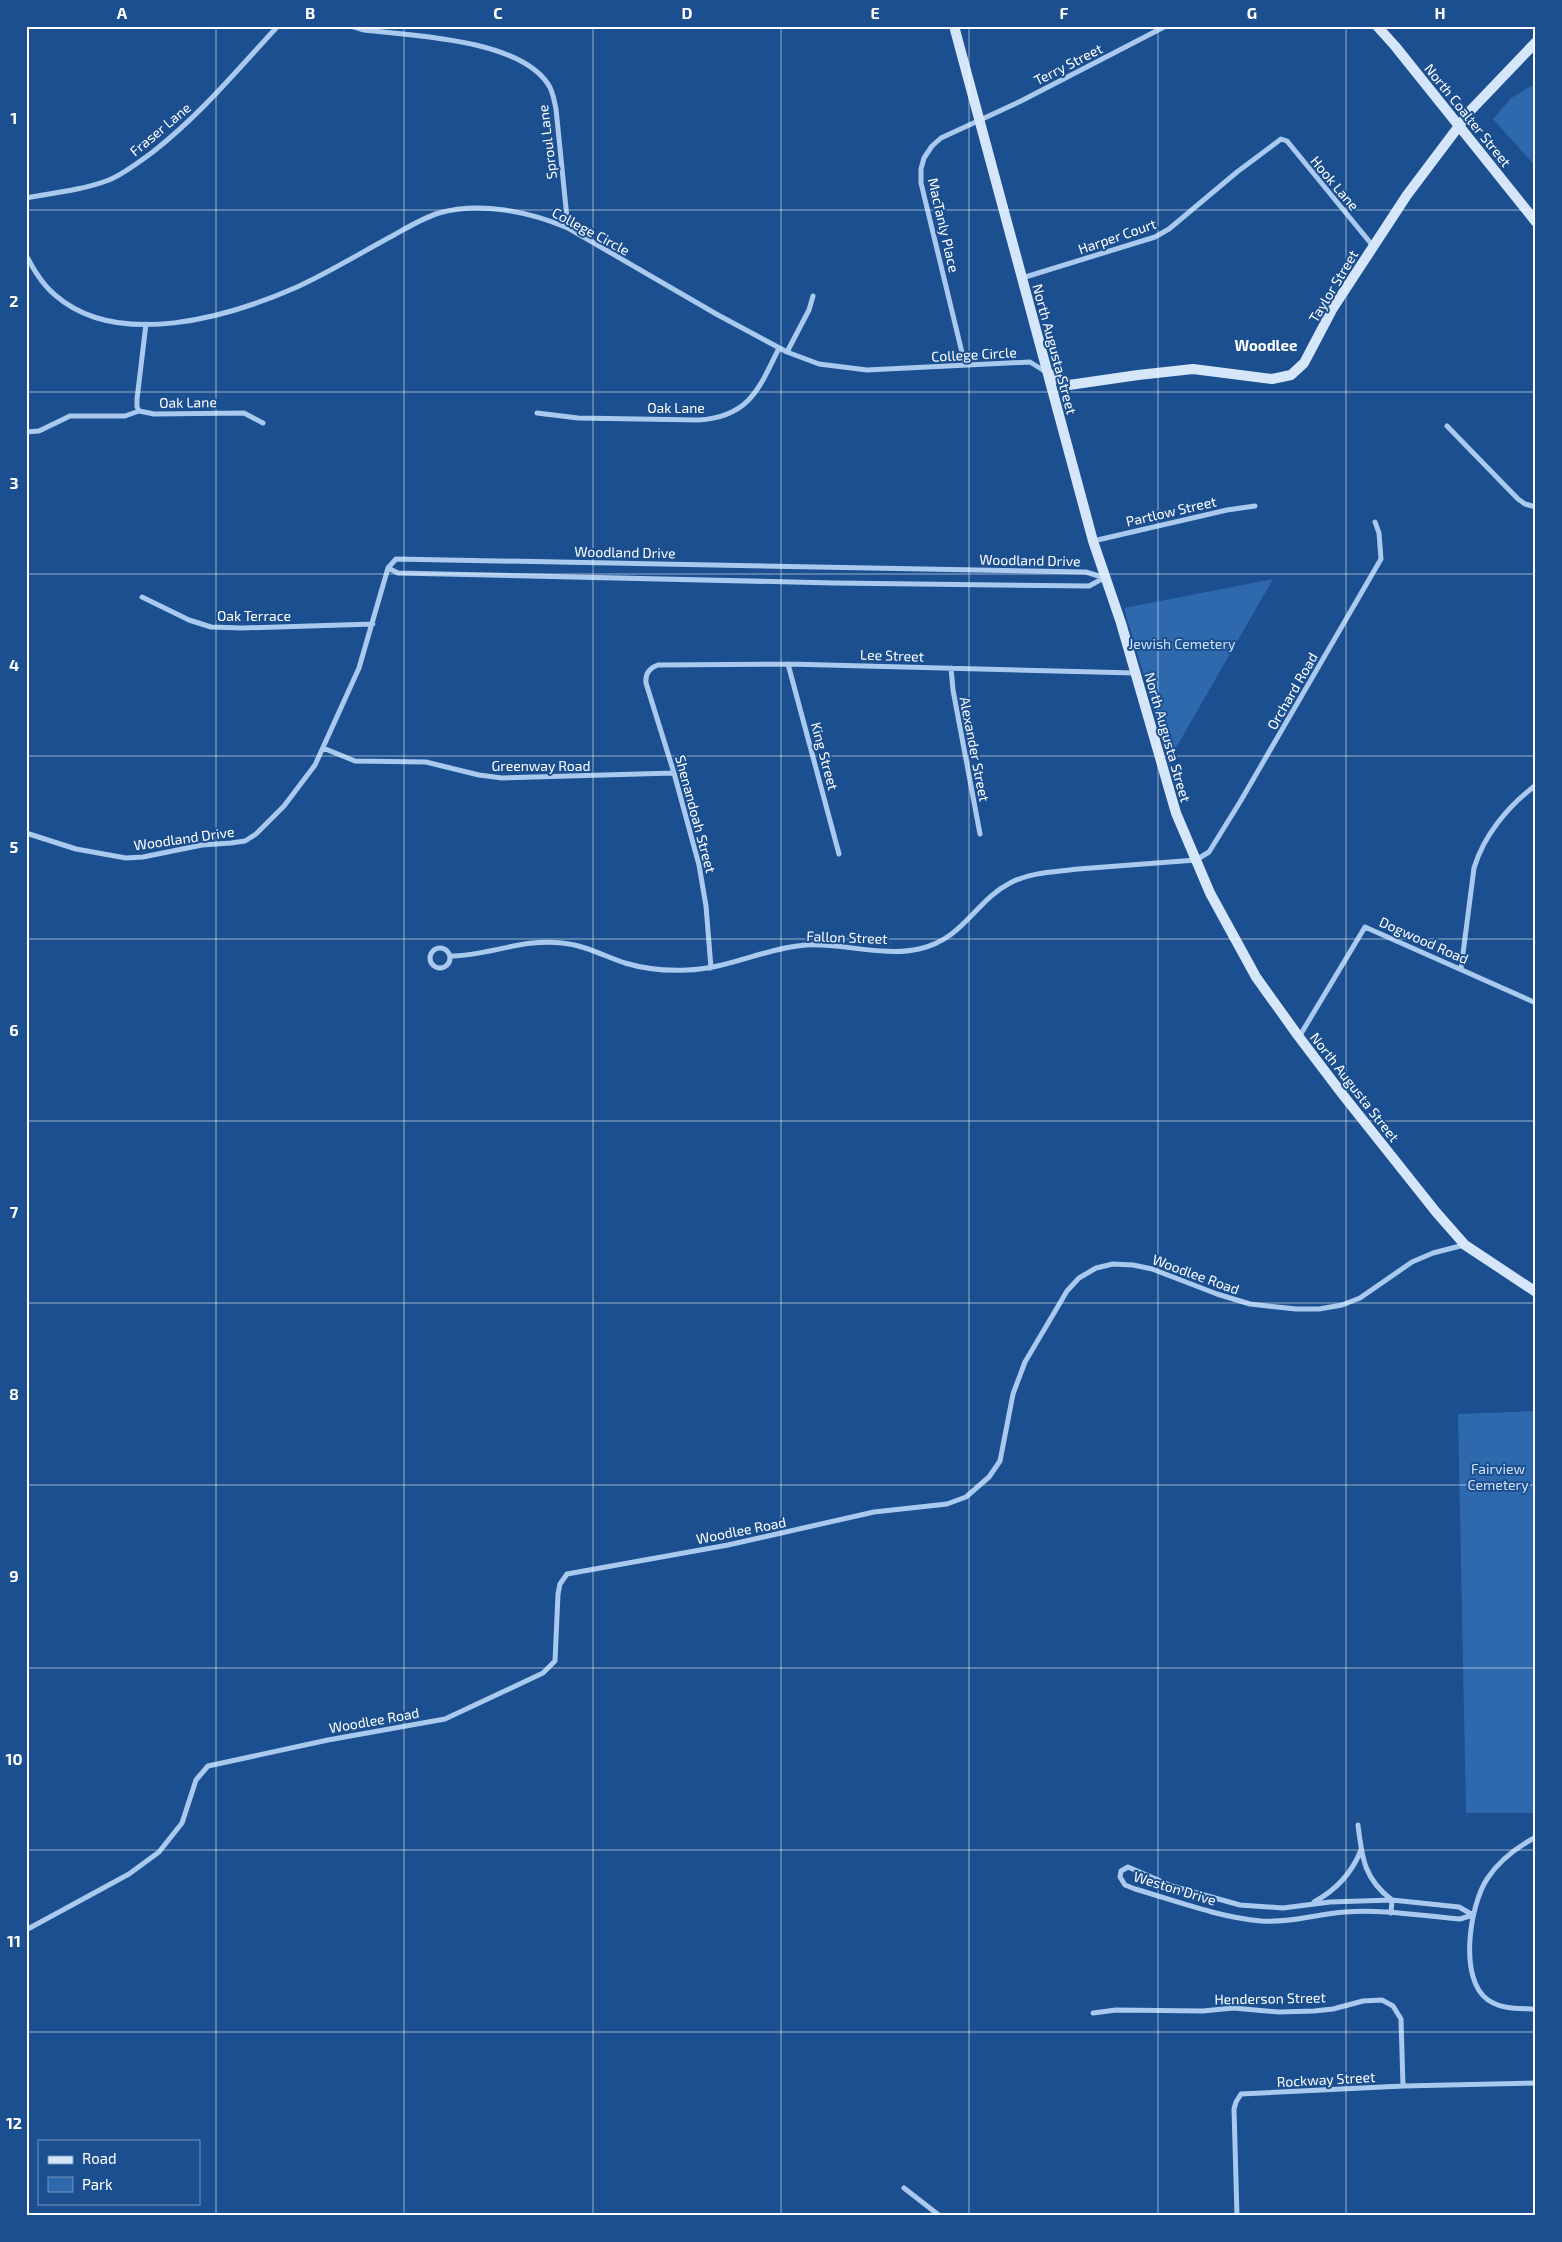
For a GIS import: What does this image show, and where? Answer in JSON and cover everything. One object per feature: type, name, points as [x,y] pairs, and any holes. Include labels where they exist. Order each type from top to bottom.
[{"type":"main road","name":"North Augusta Street","points":[[954,26],[1093,541],[1120,622],[1171,799],[1210,893],[1256,977],[1299,1037],[1425,1198],[1465,1245],[1536,1292]]},
{"type":"main road","name":"North Coalter Street","points":[[1377,26],[1536,222]]},
{"type":"main road","name":"Taylor Street","points":[[1049,374],[1069,385],[1138,375],[1193,370],[1272,379],[1288,376],[1298,370],[1307,359],[1332,308],[1407,195],[1471,110],[1536,42]]},
{"type":"main road","points":[[1514,1278],[1536,1298]]},
{"type":"street","name":"Fraser Lane","points":[[26,198],[93,185],[121,174],[139,162],[172,137],[198,113],[278,26]]},
{"type":"street","name":"Sproul Lane","points":[[351,26],[364,30],[486,47],[525,62],[547,82],[552,92],[556,109],[568,228]]},
{"type":"street","name":"Terry Street","points":[[981,121],[1166,26]]},
{"type":"street","name":"MacTanly Place","points":[[965,365],[921,183],[921,169],[926,154],[938,140],[981,121]]},
{"type":"street","name":"Harper Court","points":[[1022,278],[1156,237],[1169,229],[1278,139]]},
{"type":"street","name":"Hook Lane","points":[[1278,139],[1287,141],[1373,246]]},
{"type":"street","name":"College Circle","points":[[26,255],[38,276],[53,293],[65,302],[103,320],[146,324],[173,324],[239,308],[298,286],[410,226],[440,213],[475,209],[500,210],[544,218],[568,228],[718,315],[787,352],[819,364],[858,370],[1030,362],[1049,374]]},
{"type":"street","points":[[787,352],[809,310],[813,296]]},
{"type":"street","name":"Oak Lane","points":[[146,324],[137,399],[139,411],[154,414],[244,413],[263,423]]},
{"type":"street","name":"Oak Lane","points":[[537,413],[578,418],[698,420],[717,418],[738,409],[756,394],[779,348]]},
{"type":"street","points":[[26,432],[39,431],[70,416],[125,416],[139,411]]},
{"type":"street","points":[[1447,426],[1518,499],[1525,504],[1536,507]]},
{"type":"street","name":"Partlow Street","points":[[1093,541],[1227,510],[1255,506]]},
{"type":"street","name":"Orchard Road","points":[[1196,860],[1209,852],[1240,802],[1381,559],[1379,533],[1375,522]]},
{"type":"street","name":"Woodland Drive","points":[[26,833],[76,849],[126,858],[143,857],[202,845],[245,841],[256,834],[284,806],[305,780],[323,748],[358,668],[373,624],[388,568],[396,559],[1086,572],[1105,578]]},
{"type":"street","name":"Woodland Drive","points":[[388,568],[398,573],[624,576],[835,583],[1089,586],[1105,578]]},
{"type":"street","name":"Oak Terrace","points":[[142,597],[189,620],[211,627],[242,628],[373,624]]},
{"type":"street","name":"Lee Street","points":[[649,670],[658,666],[788,664],[1135,673]]},
{"type":"street","name":"King Street","points":[[788,664],[839,854]]},
{"type":"street","name":"Alexander Street","points":[[951,668],[953,690],[980,834]]},
{"type":"street","name":"Shenandoah Street","points":[[649,670],[646,675],[646,683],[674,773],[701,875],[710,968]]},
{"type":"street","name":"Greenway Road","points":[[323,748],[355,761],[426,762],[479,775],[502,778],[674,773]]},
{"type":"street","points":[[1461,968],[1474,868],[1478,856],[1503,816],[1536,785]]},
{"type":"street","name":"Fallon Street","points":[[450,956],[484,954],[527,943],[552,942],[579,946],[625,963],[675,970],[710,968],[772,950],[804,945],[918,949],[938,942],[955,932],[996,891],[1021,878],[1064,871],[1196,860]]},
{"type":"street","name":"Dogwood Road","points":[[1299,1037],[1365,927],[1461,968],[1536,1003]]},
{"type":"street","name":"Woodlee Road","points":[[26,1930],[129,1874],[159,1852],[182,1823],[196,1780],[208,1766],[328,1740],[445,1718],[536,1678],[555,1661],[558,1594],[560,1584],[567,1574],[737,1543],[874,1512],[947,1504],[966,1496],[989,1477],[1000,1461],[1005,1444],[1013,1394],[1025,1362],[1067,1291],[1086,1273],[1104,1266],[1133,1265],[1152,1269],[1217,1294],[1250,1304],[1296,1309],[1319,1309],[1342,1305],[1360,1298],[1412,1262],[1433,1253],[1465,1245]]},
{"type":"street","points":[[1358,1825],[1364,1865],[1381,1891],[1392,1900],[1392,1913]]},
{"type":"street","points":[[1536,1837],[1514,1850],[1493,1870],[1482,1887],[1472,1915],[1471,1968],[1475,1983],[1482,1995],[1492,2003],[1507,2008],[1536,2008]]},
{"type":"street","points":[[1310,1904],[1323,1897],[1344,1880],[1356,1864],[1361,1850]]},
{"type":"street","name":"Weston Drive","points":[[1124,1868],[1132,1868],[1172,1886],[1240,1905],[1265,1908],[1330,1902],[1392,1900],[1459,1907],[1472,1915],[1460,1919],[1392,1913],[1345,1912],[1278,1921],[1246,1919],[1214,1912],[1135,1889],[1125,1885],[1120,1874],[1124,1868]]},
{"type":"street","name":"Henderson Street","points":[[1093,2013],[1116,2010],[1203,2011],[1233,2008],[1279,2012],[1314,2011],[1363,2001],[1382,2000],[1393,2006],[1401,2019],[1402,2086]]},
{"type":"street","name":"Rockway Street","points":[[1237,2216],[1234,2109],[1241,2094],[1402,2086],[1536,2083]]},
{"type":"street","points":[[904,2188],[940,2216]]},
{"type":"green space","points":[[1536,83],[1536,167],[1493,119],[1511,98]]},
{"type":"green space","name":"Jewish Cemetery","points":[[1273,579],[1169,760],[1124,608]]},
{"type":"green space","name":"Fairview Cemetery","points":[[1536,1411],[1536,1813],[1466,1813],[1458,1414]]},
{"type":"district","name":"Woodlee","points":[[1266,345]]}]
